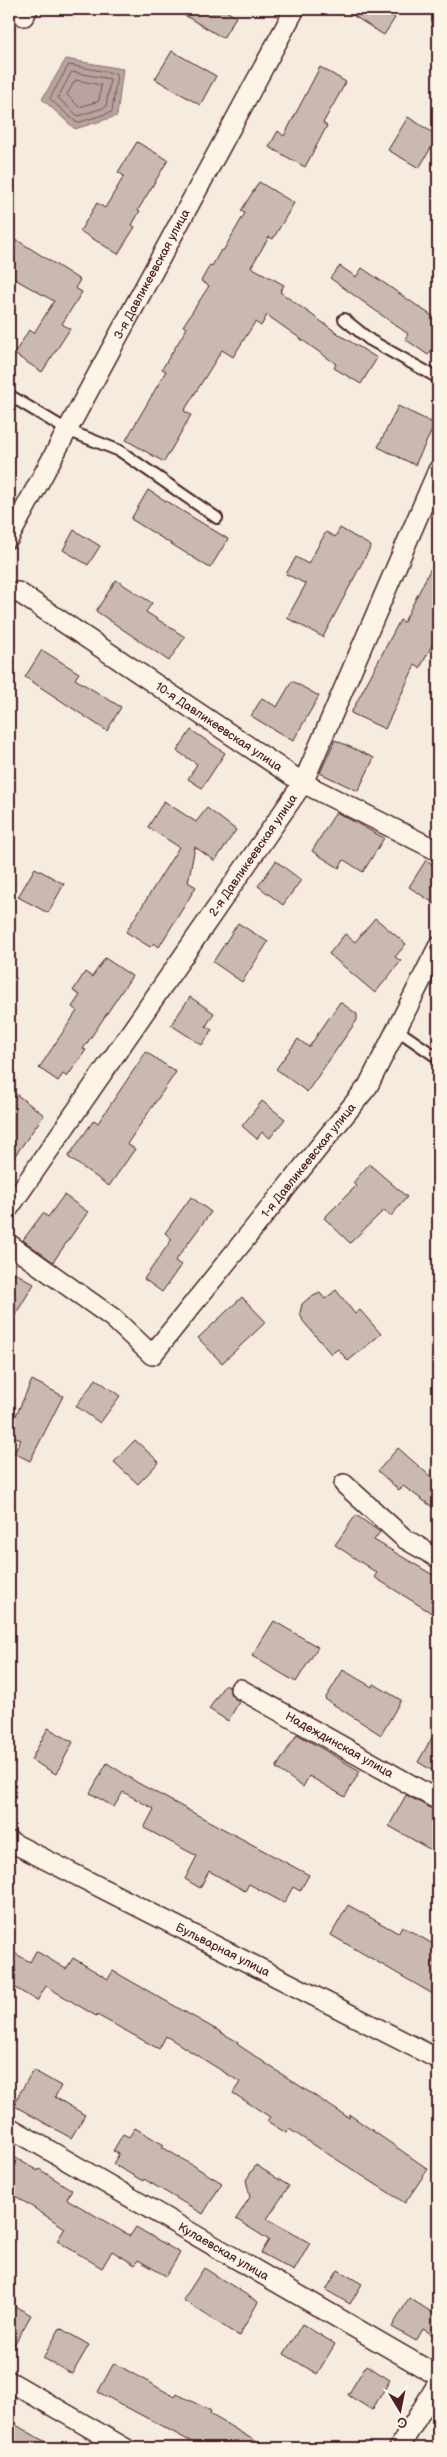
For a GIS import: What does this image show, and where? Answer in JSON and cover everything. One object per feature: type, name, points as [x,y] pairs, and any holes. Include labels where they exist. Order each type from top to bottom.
[{"type":"street","name":"3-я Давликеевская улица","points":[[9,538],[295,9]]},
{"type":"street","name":"2-я Давликеевская улица","points":[[9,1208],[303,783],[438,470]]},
{"type":"street","name":"10-я Давликеевская улица","points":[[9,594],[18,592],[303,783],[438,851]]},
{"type":"street","name":"1-я Давликеевская улица","points":[[9,1244],[113,1318],[152,1355],[368,1086],[438,947]]},
{"type":"street","points":[[344,1484],[405,1539],[438,1558]]},
{"type":"street","name":"Надеждинская улица","points":[[240,1689],[438,1800]]},
{"type":"street","name":"Бульварная улица","points":[[9,1841],[438,2059]]},
{"type":"street","name":"Кулаевская улица","points":[[9,2127],[438,2376]]},
{"type":"street","points":[[9,2381],[125,2448]]},
{"type":"street","points":[[399,2448],[438,2383]]},
{"type":"lane","points":[[344,319],[370,340],[438,378]]},
{"type":"lane","points":[[9,395],[67,430],[120,451],[218,518]]},
{"type":"lane","points":[[396,1029],[438,1058]]},
{"type":"water","points":[[66,59],[123,69],[117,116],[75,129],[42,99]]},
{"type":"building","points":[[174,9],[223,9],[236,17],[223,38]]},
{"type":"building","points":[[343,9],[381,9],[395,18],[384,35]]},
{"type":"building","points":[[172,51],[216,76],[200,105],[155,79]]},
{"type":"building","points":[[320,67],[346,82],[323,123],[327,126],[305,167],[269,147],[278,131],[284,136]]},
{"type":"building","points":[[408,117],[438,136],[419,168],[388,150]]},
{"type":"building","points":[[137,142],[168,160],[138,210],[140,211],[132,225],[135,227],[118,254],[80,231],[97,203],[105,208],[124,176],[118,172]]},
{"type":"building","points":[[259,182],[294,203],[273,239],[269,237],[251,267],[284,285],[280,292],[343,337],[377,358],[361,384],[334,368],[336,364],[267,315],[261,326],[255,322],[233,357],[222,350],[184,411],[191,415],[164,462],[126,440],[166,371],[162,369],[187,328],[183,326],[209,286],[201,281],[221,250],[223,251],[245,213],[241,211]]},
{"type":"building","points":[[17,240],[80,280],[75,288],[82,292],[62,324],[70,329],[42,372],[14,354],[29,330],[34,333],[54,301],[9,276],[9,253]]},
{"type":"building","points":[[340,266],[356,277],[362,268],[438,320],[438,341],[428,355],[405,339],[408,334],[330,278]]},
{"type":"building","points":[[398,406],[435,424],[415,465],[378,447]]},
{"type":"building","points":[[148,490],[228,539],[210,568],[131,519]]},
{"type":"building","points":[[340,528],[371,546],[323,637],[287,618],[306,584],[286,574],[296,557],[308,564],[326,532],[335,537]]},
{"type":"building","points":[[74,530],[100,546],[88,565],[63,550]]},
{"type":"building","points":[[438,554],[438,634],[420,668],[415,665],[385,729],[351,713],[400,620],[404,622]]},
{"type":"building","points":[[116,580],[152,603],[146,612],[185,637],[169,661],[96,611]]},
{"type":"building","points":[[42,650],[79,673],[75,679],[121,707],[107,731],[25,677]]},
{"type":"building","points":[[292,681],[319,696],[293,741],[251,716],[262,698],[277,707]]},
{"type":"building","points":[[191,730],[225,753],[202,788],[188,779],[197,764],[177,751]]},
{"type":"building","points":[[335,740],[374,758],[358,791],[320,773]]},
{"type":"building","points":[[164,801],[196,822],[207,808],[236,830],[215,861],[195,847],[188,882],[196,887],[159,947],[154,943],[150,947],[126,932],[179,847],[148,827]]},
{"type":"building","points":[[336,812],[384,838],[363,872],[344,860],[339,868],[312,851]]},
{"type":"building","points":[[426,860],[438,868],[438,906],[409,887]]},
{"type":"building","points":[[276,861],[301,880],[283,905],[258,886]]},
{"type":"building","points":[[35,868],[64,884],[48,913],[18,897]]},
{"type":"building","points":[[375,918],[406,944],[395,957],[401,961],[375,993],[329,954],[345,934],[355,942]]},
{"type":"building","points":[[238,923],[268,942],[242,982],[213,962]]},
{"type":"building","points":[[105,958],[132,976],[83,1049],[86,1050],[67,1077],[63,1074],[58,1081],[39,1068],[77,1011],[72,1007],[80,995],[73,991],[85,972],[92,977]]},
{"type":"building","points":[[190,997],[214,1013],[206,1026],[212,1030],[202,1045],[171,1025]]},
{"type":"building","points":[[340,1002],[357,1014],[357,1020],[307,1092],[276,1069],[298,1039],[309,1047]]},
{"type":"building","points":[[146,1052],[176,1072],[127,1144],[135,1149],[109,1186],[68,1157],[94,1120],[98,1123]]},
{"type":"building","points":[[9,1089],[44,1115],[9,1164]]},
{"type":"building","points":[[262,1101],[285,1119],[270,1138],[262,1132],[257,1139],[242,1126]]},
{"type":"building","points":[[369,1164],[407,1197],[391,1216],[384,1210],[350,1243],[324,1218],[356,1186],[353,1183]]},
{"type":"building","points":[[64,1195],[88,1212],[53,1262],[23,1240],[43,1213],[48,1217]]},
{"type":"building","points":[[191,1197],[211,1212],[175,1261],[181,1265],[162,1292],[144,1279],[172,1239],[165,1233]]},
{"type":"building","points":[[9,1269],[34,1284],[9,1325]]},
{"type":"building","points":[[336,1290],[355,1314],[360,1310],[381,1334],[348,1361],[338,1349],[331,1354],[303,1321],[300,1313],[302,1304],[309,1298],[320,1293],[325,1299]]},
{"type":"building","points":[[242,1297],[266,1322],[222,1363],[198,1338]]},
{"type":"building","points":[[96,1379],[120,1396],[100,1423],[76,1406]]},
{"type":"building","points":[[32,1380],[63,1396],[30,1461],[14,1453],[21,1440],[9,1434],[9,1431]]},
{"type":"building","points":[[135,1440],[159,1462],[138,1484],[114,1462]]},
{"type":"building","points":[[398,1448],[438,1483],[438,1511],[403,1486],[399,1490],[378,1471]]},
{"type":"building","points":[[356,1515],[380,1532],[374,1540],[438,1578],[438,1617],[374,1577],[377,1573],[335,1545]]},
{"type":"building","points":[[274,1621],[318,1647],[296,1682],[252,1656]]},
{"type":"building","points":[[343,1670],[372,1687],[374,1684],[401,1700],[381,1735],[325,1699]]},
{"type":"building","points":[[225,1684],[229,1687],[231,1695],[239,1702],[228,1721],[209,1709]]},
{"type":"building","points":[[438,1727],[438,1774],[418,1762]]},
{"type":"building","points":[[48,1728],[73,1742],[56,1774],[31,1760]]},
{"type":"building","points":[[297,1734],[360,1771],[345,1797],[309,1776],[303,1787],[276,1768]]},
{"type":"building","points":[[107,1763],[138,1783],[309,1875],[300,1891],[293,1887],[284,1903],[249,1884],[245,1891],[209,1871],[200,1888],[185,1879],[197,1856],[144,1828],[154,1809],[123,1792],[114,1807],[90,1793]]},
{"type":"building","points":[[406,1795],[438,1812],[438,1854],[389,1826]]},
{"type":"building","points":[[348,1905],[398,1933],[402,1926],[438,1947],[438,1997],[331,1935]]},
{"type":"building","points":[[9,1950],[30,1962],[36,1951],[66,1969],[73,1958],[108,1979],[113,1971],[238,2042],[237,2044],[286,2077],[349,2118],[350,2115],[428,2169],[405,2203],[289,2129],[286,2133],[267,2121],[270,2117],[233,2093],[240,2082],[166,2036],[159,2049],[96,2016],[46,1986],[37,2001],[9,1984]]},
{"type":"building","points":[[33,2070],[61,2086],[55,2097],[85,2115],[71,2138],[13,2105]]},
{"type":"building","points":[[135,2128],[164,2145],[162,2147],[222,2183],[203,2214],[144,2179],[143,2181],[113,2164],[119,2154],[113,2151],[123,2134],[129,2137]]},
{"type":"building","points":[[9,2154],[38,2171],[39,2169],[72,2190],[67,2199],[130,2236],[136,2227],[180,2253],[166,2276],[138,2260],[135,2265],[112,2251],[102,2268],[57,2241],[65,2228],[9,2192]]},
{"type":"building","points":[[256,2165],[289,2186],[267,2219],[310,2243],[294,2271],[261,2253],[269,2240],[236,2219],[250,2197],[246,2180]]},
{"type":"building","points":[[204,2268],[258,2302],[239,2336],[183,2300]]},
{"type":"building","points":[[338,2270],[362,2284],[350,2304],[326,2290]]},
{"type":"building","points":[[409,2298],[438,2316],[438,2326],[433,2335],[423,2329],[416,2341],[392,2327]]},
{"type":"building","points":[[9,2303],[31,2315],[9,2354]]},
{"type":"building","points":[[302,2324],[335,2344],[317,2374],[284,2354]]},
{"type":"building","points":[[60,2328],[89,2345],[72,2374],[43,2358]]},
{"type":"building","points":[[114,2363],[175,2397],[177,2394],[211,2411],[210,2414],[267,2448],[203,2448],[98,2392]]},
{"type":"building","points":[[366,2365],[390,2380],[372,2410],[348,2395]]},
{"type":"building","points":[[9,2421],[56,2448],[9,2448]]}]
